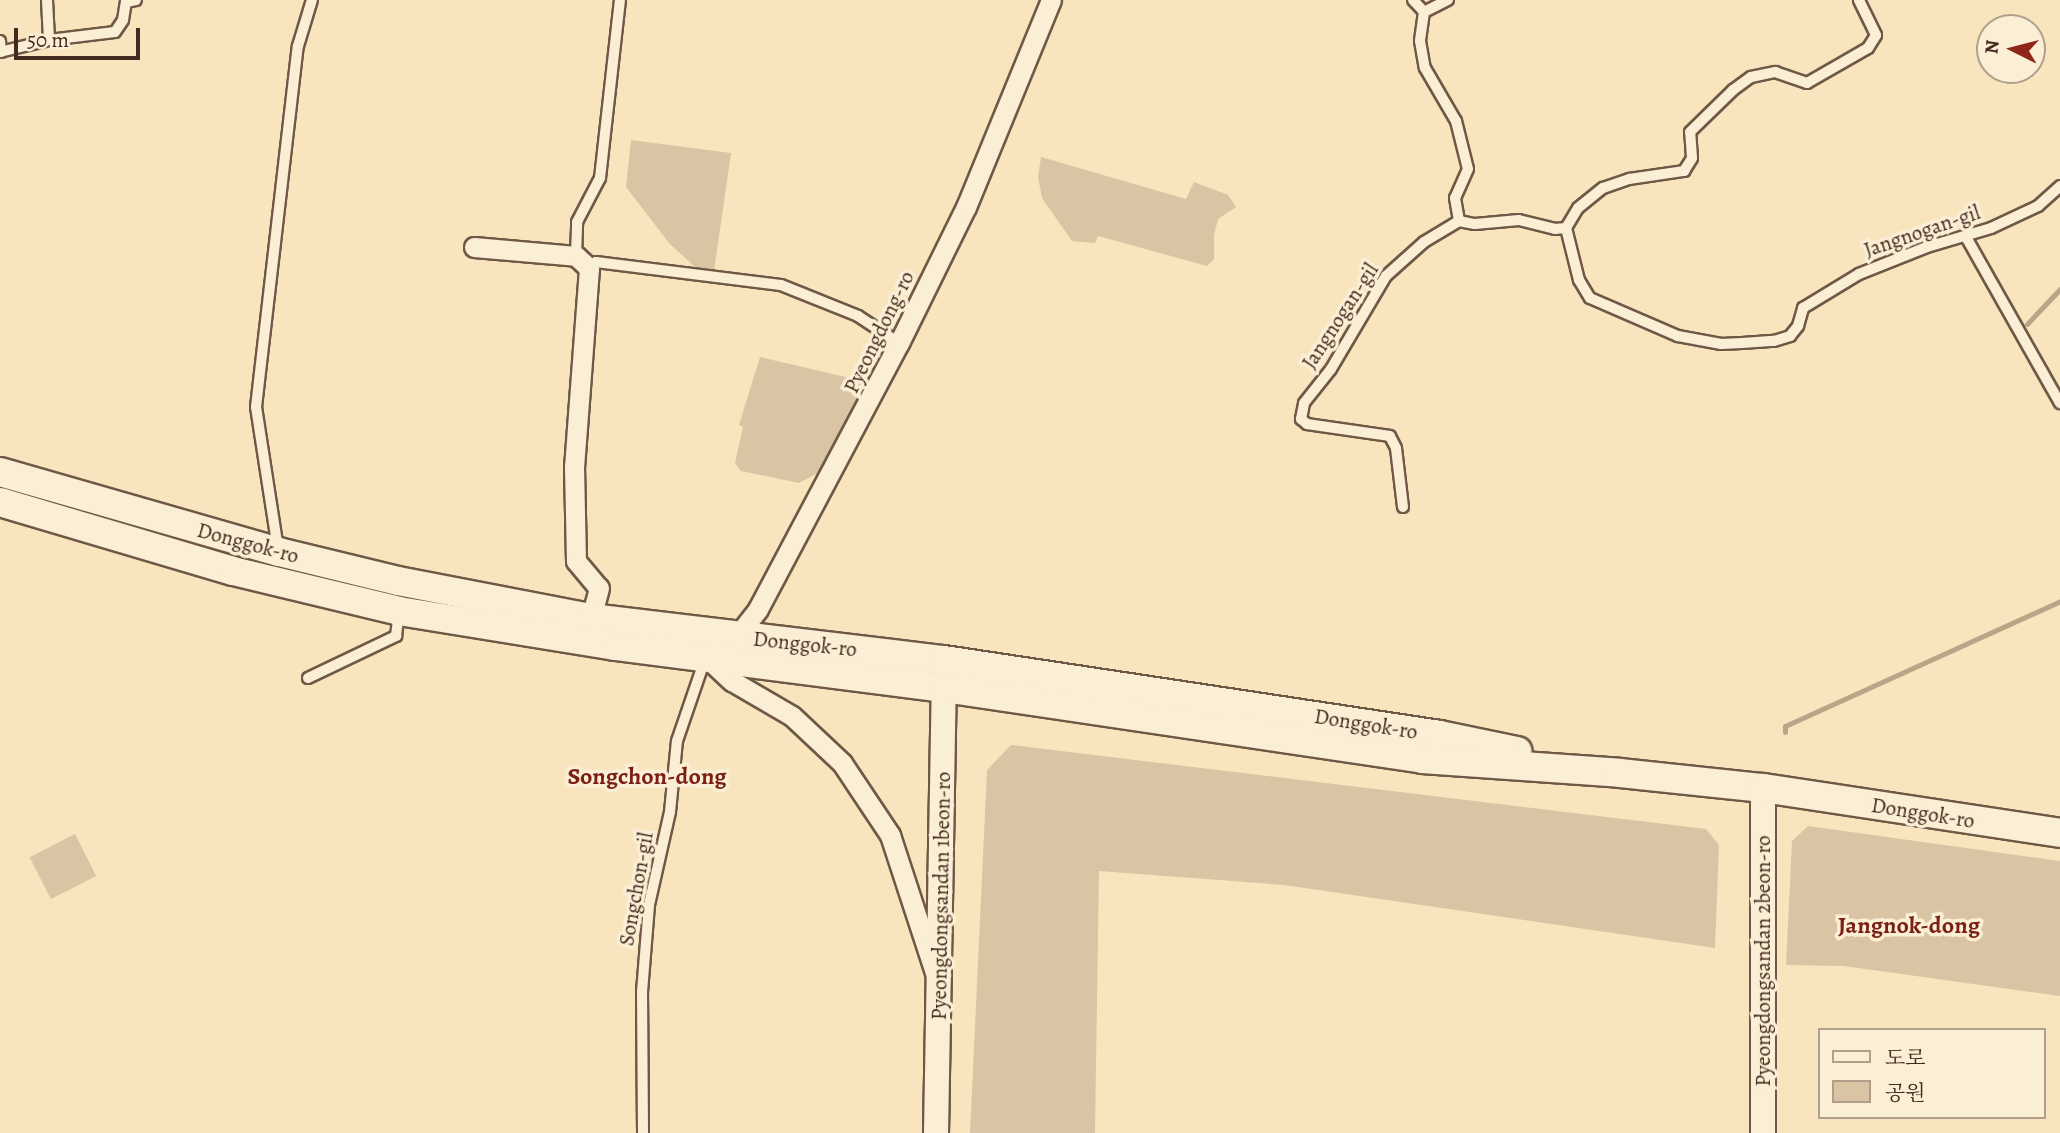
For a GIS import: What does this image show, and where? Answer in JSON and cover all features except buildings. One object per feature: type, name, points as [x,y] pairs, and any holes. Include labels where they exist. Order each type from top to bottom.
[{"type":"main road","name":"Donggok-ro","points":[[0,472],[279,552],[398,581],[591,618],[944,660],[1440,735],[1620,773]]},
{"type":"main road","name":"Donggok-ro","points":[[0,502],[233,571],[399,611],[615,646],[944,688],[1422,759],[1620,773],[1763,788],[2060,833]]},
{"type":"street","name":"Pyeongdong-ro","points":[[706,657],[739,637],[772,584],[899,343],[966,207],[1051,0]]},
{"type":"street","points":[[474,247],[582,262],[574,466],[576,561],[599,588],[591,618]]},
{"type":"street","points":[[706,657],[732,681],[792,716],[842,763],[864,793],[890,835],[939,988]]},
{"type":"street","name":"Pyeongdongsandan 1beon-ro","points":[[936,1133],[944,660]]},
{"type":"street","name":"Pyeongdongsandan 2beon-ro","points":[[1763,788],[1763,1133]]},
{"type":"lane","points":[[47,0],[49,40]]},
{"type":"lane","points":[[0,41],[1,52],[49,40],[115,32],[124,20],[126,2],[136,0]]},
{"type":"lane","points":[[279,552],[256,407],[298,46],[312,0]]},
{"type":"lane","points":[[621,0],[600,178],[577,222],[582,262],[781,285],[858,316],[899,343]]},
{"type":"lane","points":[[1413,0],[1424,12]]},
{"type":"lane","points":[[1424,12],[1448,0]]},
{"type":"lane","points":[[1424,12],[1420,41],[1425,68],[1456,121],[1468,169],[1455,198],[1459,220],[1475,224],[1519,220],[1555,229],[1566,228],[1577,208],[1603,188],[1629,179],[1684,172],[1692,158],[1690,132],[1733,90],[1751,77],[1775,72],[1807,83],[1868,48],[1876,35],[1859,0]]},
{"type":"lane","name":"Jangnogan-gil","points":[[1566,228],[1579,280],[1590,298],[1678,336],[1721,344],[1774,341],[1790,335],[1798,326],[1803,308],[1859,274],[1927,247],[1966,237],[2038,206],[2060,186]]},
{"type":"lane","name":"Jangnogan-gil","points":[[1403,507],[1396,448],[1390,436],[1307,424],[1301,419],[1304,403],[1331,369],[1386,276],[1424,242],[1459,220]]},
{"type":"lane","points":[[1966,237],[2060,403]]},
{"type":"lane","points":[[308,678],[396,636],[399,611]]},
{"type":"lane","name":"Songchon-gil","points":[[643,1133],[642,992],[649,905],[670,812],[677,741],[706,657]]},
{"type":"green space","points":[[631,140],[731,153],[714,271],[696,268],[669,243],[626,187]]},
{"type":"green space","points":[[1041,157],[1186,199],[1194,182],[1228,195],[1236,207],[1218,219],[1214,235],[1214,259],[1207,266],[1098,236],[1095,243],[1072,241],[1042,198],[1038,177]]},
{"type":"green space","points":[[760,357],[867,382],[825,469],[799,483],[741,471],[735,463],[743,427],[739,425]]},
{"type":"green space","points":[[1011,745],[1706,829],[1719,845],[1715,948],[1284,885],[1099,871],[1095,1133],[970,1133],[987,770]]},
{"type":"green space","points":[[1808,826],[2060,861],[2060,996],[1844,966],[1786,965],[1792,841]]},
{"type":"green space","points":[[75,834],[96,876],[51,899],[30,857]]},
{"type":"waterway","points":[[2027,324],[2060,289]]},
{"type":"waterway","points":[[1785,732],[1785,726],[2060,601]]},
{"type":"district","name":"Songchon-dong","points":[[647,777]]},
{"type":"district","name":"Jangnok-dong","points":[[1909,926]]}]
